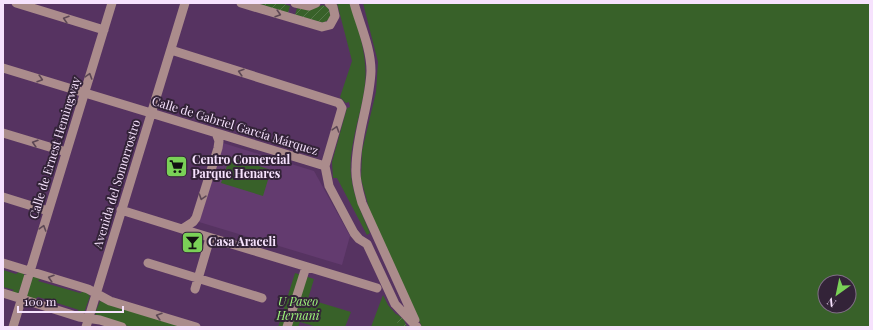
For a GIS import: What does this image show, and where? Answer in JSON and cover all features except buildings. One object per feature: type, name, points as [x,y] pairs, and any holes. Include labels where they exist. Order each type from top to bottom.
[{"type":"street","points":[[16,3],[104,30]]},
{"type":"street","name":"Calle de Ernest Hemingway","points":[[13,327],[112,3]]},
{"type":"street","name":"Avenida del Somorrostro","points":[[87,322],[185,3]]},
{"type":"street","points":[[241,3],[322,27],[330,24],[335,16],[333,7],[329,3]]},
{"type":"street","points":[[295,3],[308,6],[316,3]]},
{"type":"street","points":[[354,3],[371,64],[357,155],[356,178],[358,190],[362,204],[417,327]]},
{"type":"street","points":[[171,50],[339,103],[342,108],[325,166]]},
{"type":"street","name":"Calle de Gabriel García Márquez","points":[[3,68],[325,166],[329,186],[354,233],[359,239],[367,244],[396,304],[417,327]]},
{"type":"street","points":[[3,133],[66,152]]},
{"type":"street","points":[[182,229],[193,222],[196,218],[218,148],[219,141],[216,133]]},
{"type":"street","points":[[3,197],[48,211]]},
{"type":"street","points":[[121,210],[377,288]]},
{"type":"street","points":[[195,290],[210,238]]},
{"type":"street","points":[[3,263],[96,293],[110,301],[196,327]]},
{"type":"street","points":[[148,263],[262,298]]},
{"type":"street","points":[[287,327],[306,267]]},
{"type":"street","points":[[3,293],[79,317],[87,322],[122,327]]},
{"type":"shaded area","points":[[223,143],[314,171],[350,236],[342,265],[199,222]]},
{"type":"green space","points":[[256,3],[281,3],[290,6],[288,13]]},
{"type":"green space","points":[[337,3],[351,3],[364,53],[366,74],[365,84],[353,141],[351,175],[358,205],[370,233],[367,235],[337,178],[333,178],[332,162],[347,108],[350,107],[349,102],[346,103],[340,97],[352,61]]},
{"type":"green space","points":[[363,3],[870,3],[870,327],[422,327],[370,212],[361,179],[362,151],[376,92],[378,62]]},
{"type":"green space","points":[[323,5],[328,8],[331,16],[323,23],[295,15],[297,8],[308,10]]},
{"type":"green space","points":[[230,157],[271,170],[263,196],[221,183]]},
{"type":"green space","points":[[3,270],[16,274],[21,270],[25,276],[18,294],[9,293],[14,290],[3,287]]},
{"type":"green space","name":"U Paseo Hernani","points":[[295,273],[314,279],[308,299],[351,312],[345,327],[317,327],[300,322],[298,327],[278,327]]},
{"type":"green space","points":[[33,276],[43,277],[38,281],[80,293],[85,291],[90,296],[84,313],[74,313],[79,310],[38,297],[32,301],[26,297]]},
{"type":"green space","points":[[383,295],[388,305],[407,327],[371,327]]},
{"type":"green space","points":[[100,301],[188,327],[131,327],[96,315],[95,313]]},
{"type":"green space","points":[[397,314],[404,320],[407,327],[400,327],[394,317]]},
{"type":"place","name":"Centro Comercial Parque Henares","points":[[177,167]]},
{"type":"place","name":"Casa Araceli","points":[[193,242]]}]
